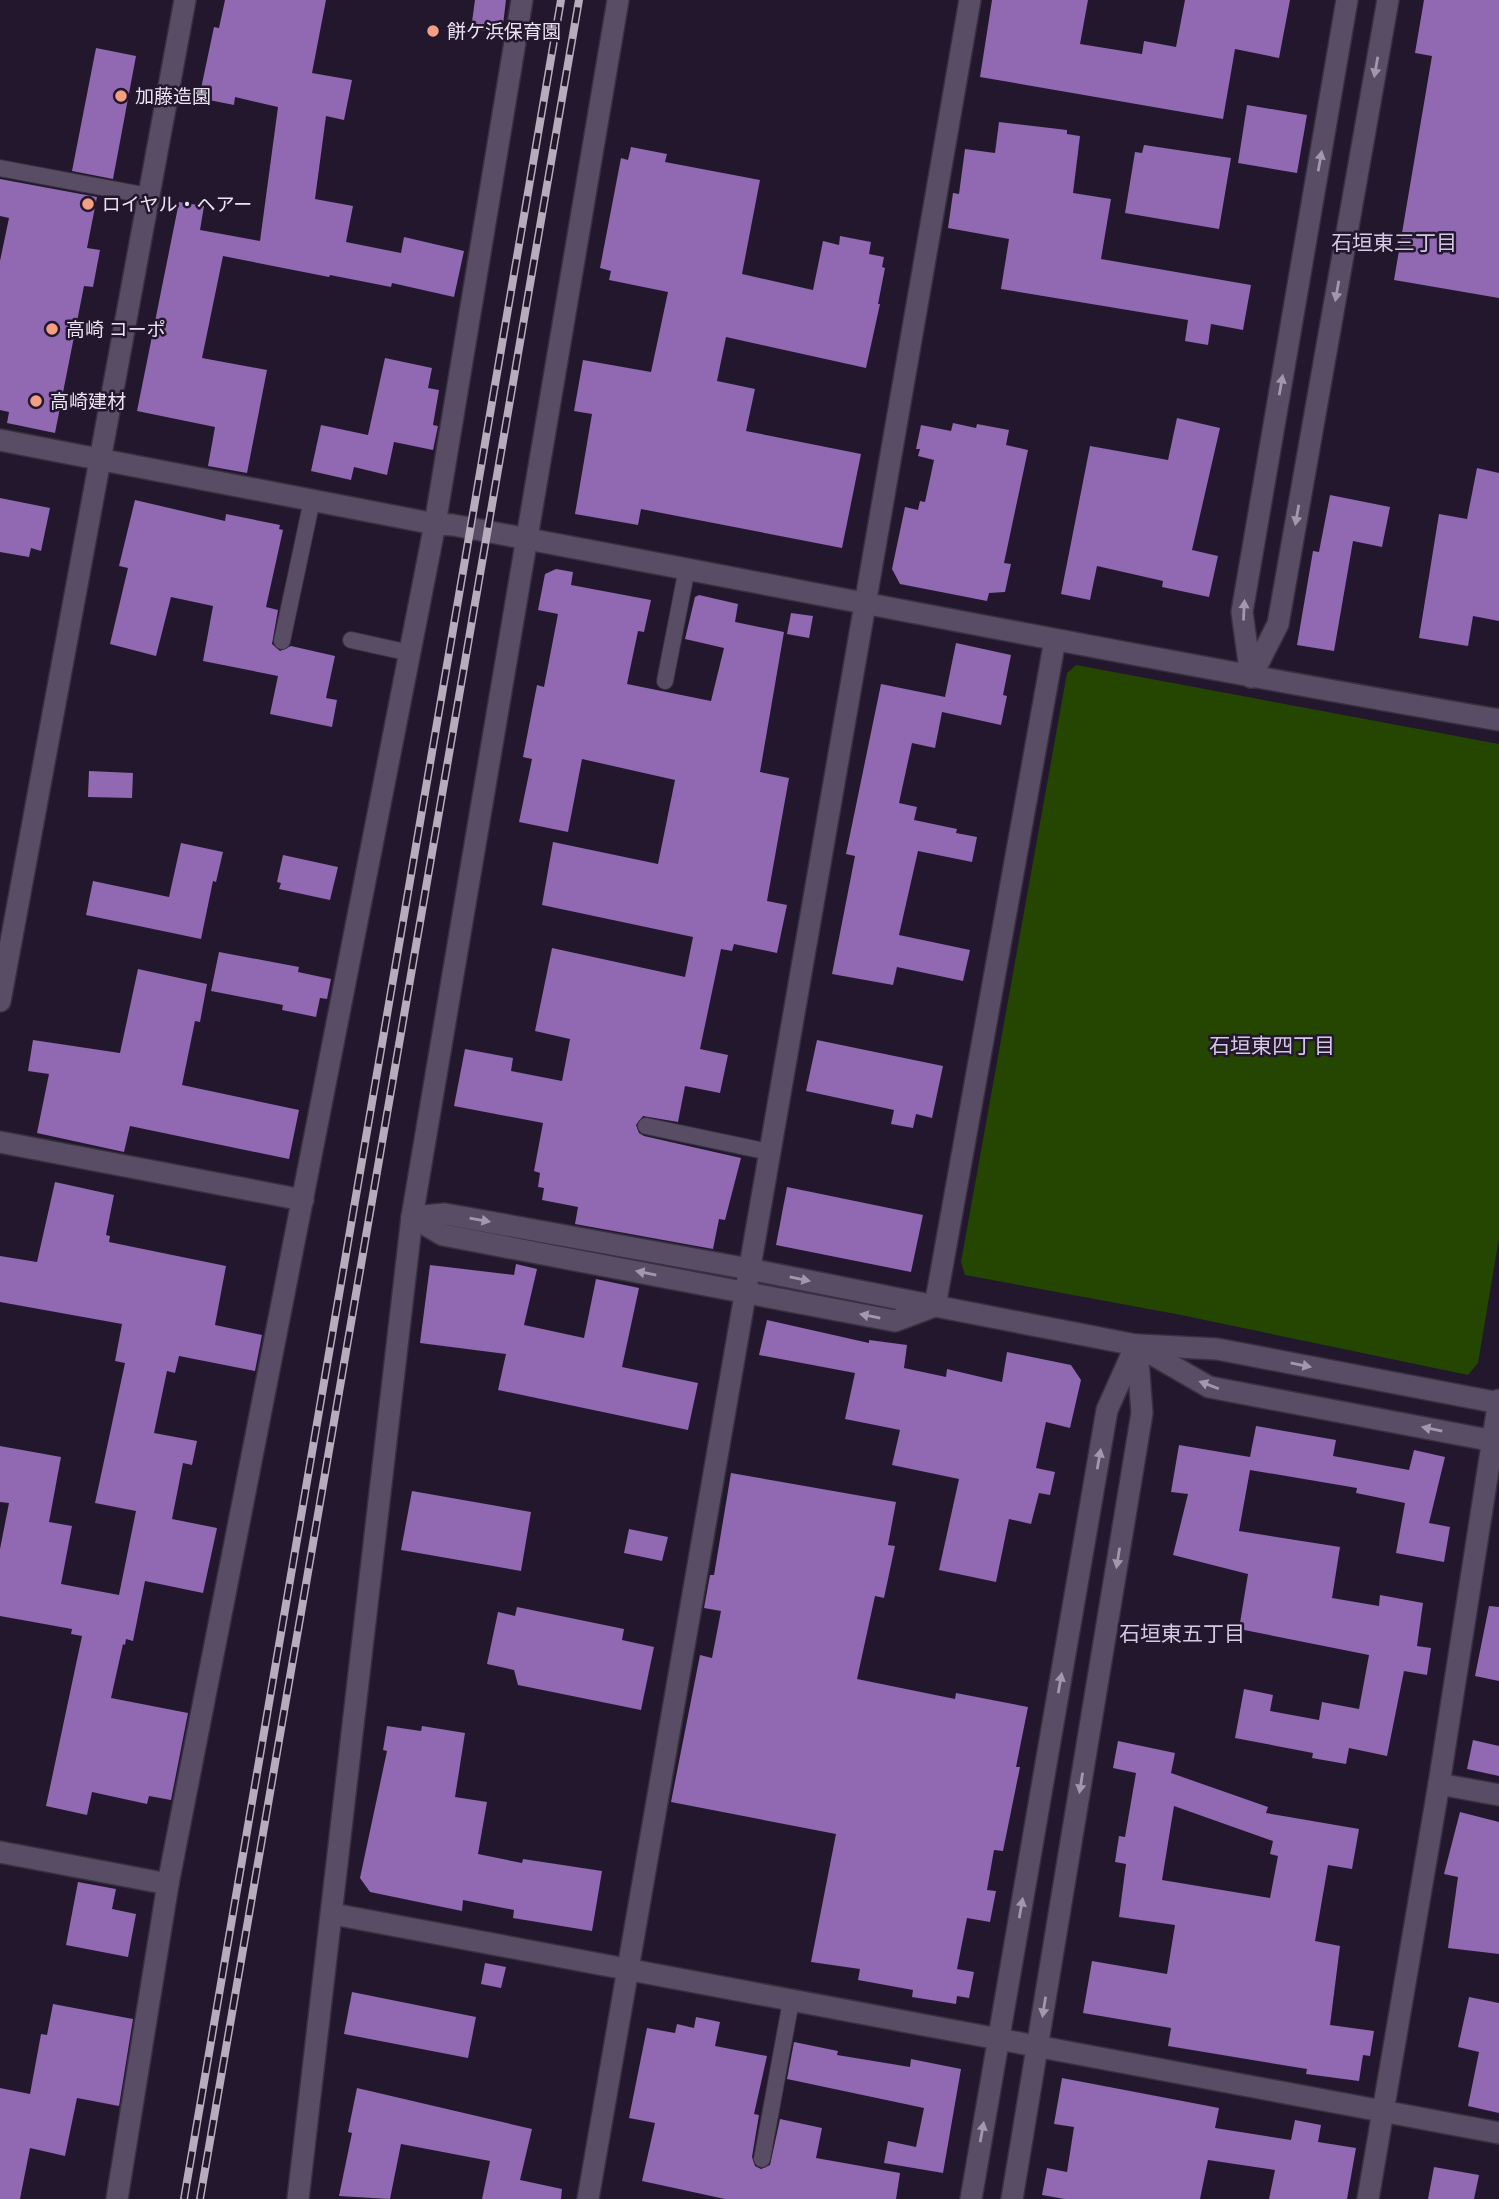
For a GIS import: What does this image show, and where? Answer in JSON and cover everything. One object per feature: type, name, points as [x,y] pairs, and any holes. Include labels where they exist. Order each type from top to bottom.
[{"type":"street","points":[[0,1001],[185,0]]},
{"type":"street","points":[[117,2199],[168,1884],[435,524],[522,0]]},
{"type":"street","points":[[298,2199],[412,1217],[618,0]]},
{"type":"street","points":[[588,2199],[970,0]]},
{"type":"street","points":[[1251,677],[1242,612],[1347,0]]},
{"type":"street","points":[[1251,677],[1278,624],[1388,0]]},
{"type":"street","points":[[0,440],[435,524],[687,568],[1251,677],[1499,720]]},
{"type":"street","points":[[934,1306],[1055,640]]},
{"type":"street","points":[[0,1142],[303,1200]]},
{"type":"street","points":[[412,1217],[446,1214],[749,1269],[1136,1345],[1217,1349],[1499,1402],[1496,1441],[1367,2199]]},
{"type":"street","points":[[412,1217],[443,1235],[895,1321],[934,1306]]},
{"type":"street","points":[[1136,1345],[1209,1387],[1496,1441]]},
{"type":"street","points":[[971,2199],[1107,1410],[1136,1345]]},
{"type":"street","points":[[1012,2199],[1142,1413],[1136,1345]]},
{"type":"street","points":[[1439,1784],[1499,1795]]},
{"type":"street","points":[[0,1852],[168,1884]]},
{"type":"street","points":[[333,1914],[1499,2133]]},
{"type":"lane","points":[[0,168],[149,196]]},
{"type":"lane","points":[[282,641],[312,500]]},
{"type":"lane","points":[[665,681],[687,568]]},
{"type":"lane","points":[[351,640],[410,653]]},
{"type":"lane","points":[[646,1126],[769,1152]]},
{"type":"lane","points":[[762,2159],[791,2001]]},
{"type":"green space","points":[[1076,665],[1499,744],[1499,1238],[1478,1363],[1468,1375],[1176,1314],[965,1275],[961,1262],[1067,673]]},
{"type":"building","points":[[225,0],[326,0],[312,73],[352,80],[344,120],[326,116],[315,199],[353,206],[346,242],[401,253],[404,237],[464,251],[454,297],[392,283],[391,287],[223,256],[202,358],[267,370],[247,473],[208,466],[215,427],[137,411],[179,202],[204,206],[200,230],[260,241],[278,107],[235,97],[234,105],[199,98],[214,27],[219,28]]},
{"type":"building","points":[[475,0],[506,0],[502,33],[471,29]]},
{"type":"building","points":[[992,0],[1088,0],[1080,44],[1142,54],[1144,41],[1176,47],[1185,0],[1290,0],[1279,58],[1235,49],[1223,119],[980,77]]},
{"type":"building","points":[[1424,0],[1499,0],[1499,298],[1394,280],[1432,56],[1415,53]]},
{"type":"building","points":[[96,48],[136,56],[113,179],[72,171]]},
{"type":"building","points":[[1247,105],[1307,115],[1297,173],[1238,163]]},
{"type":"building","points":[[999,122],[1067,130],[1067,134],[1080,136],[1073,193],[1111,199],[1101,259],[1251,285],[1243,330],[1211,324],[1208,345],[1185,341],[1188,320],[1001,289],[1009,239],[948,228],[953,193],[959,194],[965,149],[995,153]]},
{"type":"building","points":[[1144,145],[1231,158],[1219,229],[1125,213],[1135,152],[1142,153]]},
{"type":"building","points":[[631,147],[667,154],[665,162],[760,180],[742,274],[813,290],[823,241],[839,245],[840,236],[871,242],[869,254],[884,257],[880,304],[866,368],[726,337],[717,381],[755,389],[746,431],[861,454],[842,548],[641,509],[638,525],[575,514],[592,414],[574,411],[583,360],[651,372],[668,292],[609,280],[611,271],[600,268],[621,158],[628,160]]},
{"type":"building","points":[[0,179],[97,197],[87,248],[100,250],[93,287],[84,286],[55,433],[7,423],[9,412],[0,410],[0,261],[9,218],[0,216]]},
{"type":"building","points":[[385,358],[432,368],[428,388],[439,390],[433,425],[438,426],[433,450],[394,442],[387,475],[354,467],[351,480],[311,471],[321,425],[368,435]]},
{"type":"building","points":[[1177,418],[1220,428],[1192,550],[1218,556],[1209,597],[1162,587],[1163,581],[1097,566],[1090,600],[1061,594],[1090,446],[1168,460]]},
{"type":"building","points":[[953,423],[976,428],[977,424],[1009,430],[1006,445],[1028,450],[1004,563],[1011,564],[1005,592],[989,593],[987,601],[900,584],[892,569],[905,507],[918,510],[920,501],[925,502],[934,460],[918,456],[920,449],[916,449],[921,425],[951,431]]},
{"type":"building","points":[[1477,468],[1499,473],[1499,621],[1473,616],[1468,646],[1419,638],[1439,514],[1467,519]]},
{"type":"building","points":[[1330,495],[1390,507],[1382,547],[1353,541],[1334,651],[1297,645],[1313,551],[1319,552]]},
{"type":"building","points":[[0,498],[50,508],[41,551],[31,548],[29,557],[0,552]]},
{"type":"building","points":[[135,500],[225,521],[226,514],[280,525],[279,529],[283,530],[266,607],[278,610],[272,644],[280,651],[291,646],[335,656],[326,698],[337,700],[332,727],[270,714],[278,676],[203,661],[213,606],[171,597],[156,656],[110,644],[128,568],[119,566]]},
{"type":"building","points":[[556,569],[573,572],[571,585],[651,600],[644,632],[638,631],[627,684],[711,701],[724,648],[685,639],[695,597],[699,595],[738,604],[735,622],[784,632],[760,772],[789,778],[767,901],[787,905],[777,953],[734,944],[732,951],[721,949],[700,1049],[728,1055],[720,1093],[685,1086],[678,1122],[643,1116],[636,1125],[639,1133],[644,1136],[741,1158],[725,1220],[719,1219],[713,1249],[575,1224],[578,1207],[542,1200],[544,1188],[538,1187],[540,1173],[534,1171],[543,1123],[454,1106],[465,1049],[513,1058],[511,1071],[562,1081],[570,1039],[535,1031],[552,948],[685,977],[693,937],[542,905],[553,842],[658,864],[675,780],[582,759],[568,832],[519,822],[532,759],[523,757],[537,685],[544,687],[558,614],[538,610],[545,574]]},
{"type":"building","points":[[791,613],[813,616],[809,638],[787,634]]},
{"type":"building","points":[[956,643],[1011,655],[1003,695],[1007,696],[1001,725],[942,712],[935,748],[912,743],[899,803],[917,807],[914,820],[957,829],[956,833],[977,837],[972,862],[918,851],[899,935],[970,950],[963,981],[897,967],[893,985],[832,974],[855,856],[846,854],[881,684],[945,697]]},
{"type":"building","points":[[89,771],[133,773],[132,798],[88,797]]},
{"type":"building","points":[[181,843],[223,852],[216,882],[213,881],[201,939],[86,915],[93,881],[169,897]]},
{"type":"building","points":[[283,855],[338,867],[330,900],[279,889],[281,883],[277,882]]},
{"type":"building","points":[[219,952],[299,967],[298,972],[331,979],[327,999],[320,998],[316,1017],[282,1010],[283,1005],[211,991]]},
{"type":"building","points":[[138,969],[207,984],[200,1022],[195,1021],[182,1085],[299,1110],[289,1159],[130,1126],[124,1152],[37,1133],[49,1074],[28,1071],[33,1040],[120,1053]]},
{"type":"building","points":[[817,1040],[943,1066],[932,1118],[916,1114],[913,1128],[891,1124],[894,1110],[806,1091]]},
{"type":"building","points":[[55,1182],[114,1195],[106,1235],[110,1236],[109,1242],[226,1266],[215,1325],[262,1335],[255,1371],[179,1356],[175,1373],[167,1371],[154,1433],[197,1441],[192,1465],[183,1463],[172,1519],[217,1528],[203,1593],[145,1581],[133,1641],[126,1639],[125,1645],[123,1644],[111,1698],[188,1713],[171,1800],[149,1796],[147,1804],[92,1792],[87,1815],[46,1806],[82,1636],[71,1634],[72,1629],[0,1616],[0,1549],[9,1503],[0,1502],[0,1446],[61,1457],[49,1522],[72,1526],[61,1584],[119,1595],[136,1511],[95,1503],[125,1363],[115,1361],[122,1324],[0,1302],[0,1256],[37,1262]]},
{"type":"building","points":[[787,1187],[923,1215],[911,1272],[776,1245]]},
{"type":"building","points":[[516,1264],[537,1269],[524,1325],[584,1338],[596,1279],[639,1288],[622,1367],[698,1383],[688,1430],[498,1390],[506,1354],[420,1343],[430,1265],[514,1275]]},
{"type":"building","points":[[767,1320],[869,1343],[869,1340],[907,1345],[904,1368],[946,1377],[947,1369],[1002,1382],[1007,1352],[1071,1365],[1081,1380],[1070,1428],[1046,1422],[1036,1468],[1055,1472],[1050,1495],[1039,1493],[1031,1524],[1009,1519],[996,1582],[939,1570],[959,1479],[892,1465],[900,1430],[845,1419],[855,1373],[759,1355]]},
{"type":"building","points":[[1256,1426],[1336,1440],[1333,1456],[1409,1470],[1414,1450],[1445,1457],[1429,1523],[1450,1527],[1444,1562],[1396,1553],[1405,1503],[1356,1493],[1357,1488],[1250,1470],[1239,1531],[1340,1547],[1332,1598],[1379,1606],[1380,1595],[1423,1603],[1417,1646],[1431,1648],[1427,1675],[1404,1671],[1387,1756],[1349,1748],[1346,1764],[1312,1758],[1313,1753],[1235,1738],[1244,1689],[1273,1695],[1270,1711],[1319,1720],[1322,1702],[1359,1709],[1369,1655],[1239,1629],[1248,1574],[1173,1555],[1188,1494],[1171,1492],[1179,1445],[1250,1457]]},
{"type":"building","points":[[731,1473],[896,1502],[888,1545],[895,1546],[884,1598],[875,1596],[857,1679],[955,1699],[956,1693],[1028,1707],[1016,1767],[1020,1767],[1003,1851],[994,1850],[987,1890],[996,1891],[990,1922],[967,1918],[957,1969],[974,1972],[969,1998],[957,1996],[956,2004],[912,1997],[913,1990],[858,1980],[860,1969],[811,1962],[836,1834],[671,1802],[700,1655],[712,1658],[721,1611],[704,1608],[710,1575],[714,1575]]},
{"type":"building","points":[[412,1491],[531,1512],[521,1571],[401,1550]]},
{"type":"building","points":[[629,1529],[668,1537],[662,1561],[624,1553]]},
{"type":"building","points":[[1489,1606],[1499,1607],[1499,1681],[1475,1676]]},
{"type":"building","points":[[517,1607],[624,1629],[622,1640],[654,1647],[641,1710],[518,1685],[514,1670],[487,1664],[498,1612],[515,1616]]},
{"type":"building","points":[[387,1726],[421,1731],[422,1726],[465,1733],[455,1797],[487,1802],[478,1854],[522,1863],[523,1859],[602,1871],[592,1931],[513,1918],[514,1910],[463,1900],[462,1911],[370,1892],[360,1878],[387,1751],[383,1750]]},
{"type":"building","points":[[1473,1740],[1499,1746],[1499,1776],[1467,1769]]},
{"type":"building","points":[[1118,1741],[1175,1753],[1171,1773],[1268,1807],[1266,1813],[1359,1829],[1352,1869],[1328,1865],[1315,1941],[1340,1946],[1330,2025],[1374,2031],[1370,2056],[1363,2055],[1359,2081],[1306,2074],[1307,2069],[1168,2046],[1171,2028],[1083,2013],[1092,1961],[1167,1974],[1175,1925],[1119,1917],[1126,1864],[1115,1862],[1119,1836],[1125,1837],[1136,1773],[1113,1768]],"holes":[[[1174,1806],[1273,1841],[1270,1854],[1278,1856],[1270,1898],[1162,1880]]]},
{"type":"building","points":[[1460,1812],[1499,1822],[1499,1954],[1448,1948],[1458,1877],[1444,1874]]},
{"type":"building","points":[[78,1882],[116,1889],[112,1909],[136,1914],[128,1957],[66,1945]]},
{"type":"building","points":[[485,1963],[506,1967],[501,1988],[481,1984]]},
{"type":"building","points":[[352,1992],[476,2017],[468,2058],[344,2034]]},
{"type":"building","points":[[1469,1997],[1499,2003],[1499,2113],[1468,2106],[1479,2052],[1458,2047]]},
{"type":"building","points":[[53,2004],[133,2019],[119,2106],[77,2098],[65,2156],[30,2148],[20,2199],[0,2199],[0,2088],[30,2094],[41,2034],[47,2035]]},
{"type":"building","points":[[696,2017],[720,2022],[715,2046],[767,2056],[754,2114],[759,2115],[752,2157],[755,2166],[761,2169],[770,2165],[780,2119],[822,2128],[816,2158],[900,2173],[896,2199],[725,2199],[642,2181],[655,2123],[629,2118],[647,2028],[675,2033],[677,2024],[694,2028]]},
{"type":"building","points":[[794,2042],[838,2051],[837,2055],[910,2067],[911,2059],[961,2069],[943,2173],[884,2163],[888,2141],[916,2147],[924,2108],[787,2079]]},
{"type":"building","points":[[1062,2078],[1219,2108],[1215,2128],[1291,2140],[1295,2120],[1321,2125],[1318,2142],[1356,2148],[1347,2199],[1269,2199],[1275,2170],[1208,2160],[1200,2199],[1065,2199],[1042,2195],[1047,2168],[1067,2172],[1074,2127],[1054,2124]]},
{"type":"building","points":[[357,2088],[532,2129],[520,2180],[562,2189],[561,2199],[482,2199],[490,2161],[401,2144],[390,2199],[339,2196],[352,2133],[348,2132]]},
{"type":"building","points":[[1434,2167],[1479,2175],[1474,2199],[1428,2199]]},
{"type":"railway","points":[[184,2199],[561,0]]},
{"type":"railway","points":[[200,2199],[579,0]]},
{"type":"place","name":"餅ケ浜保育園","points":[[433,31]]},
{"type":"place","name":"加藤造園","points":[[121,96]]},
{"type":"place","name":"ロイヤル・ヘアー","points":[[88,204]]},
{"type":"place","name":"高崎 コーポ","points":[[52,329]]},
{"type":"place","name":"高崎建材","points":[[36,401]]},
{"type":"district","name":"石垣東三丁目","points":[[1394,243]]},
{"type":"district","name":"石垣東四丁目","points":[[1272,1046]]},
{"type":"district","name":"石垣東五丁目","points":[[1182,1634]]}]
